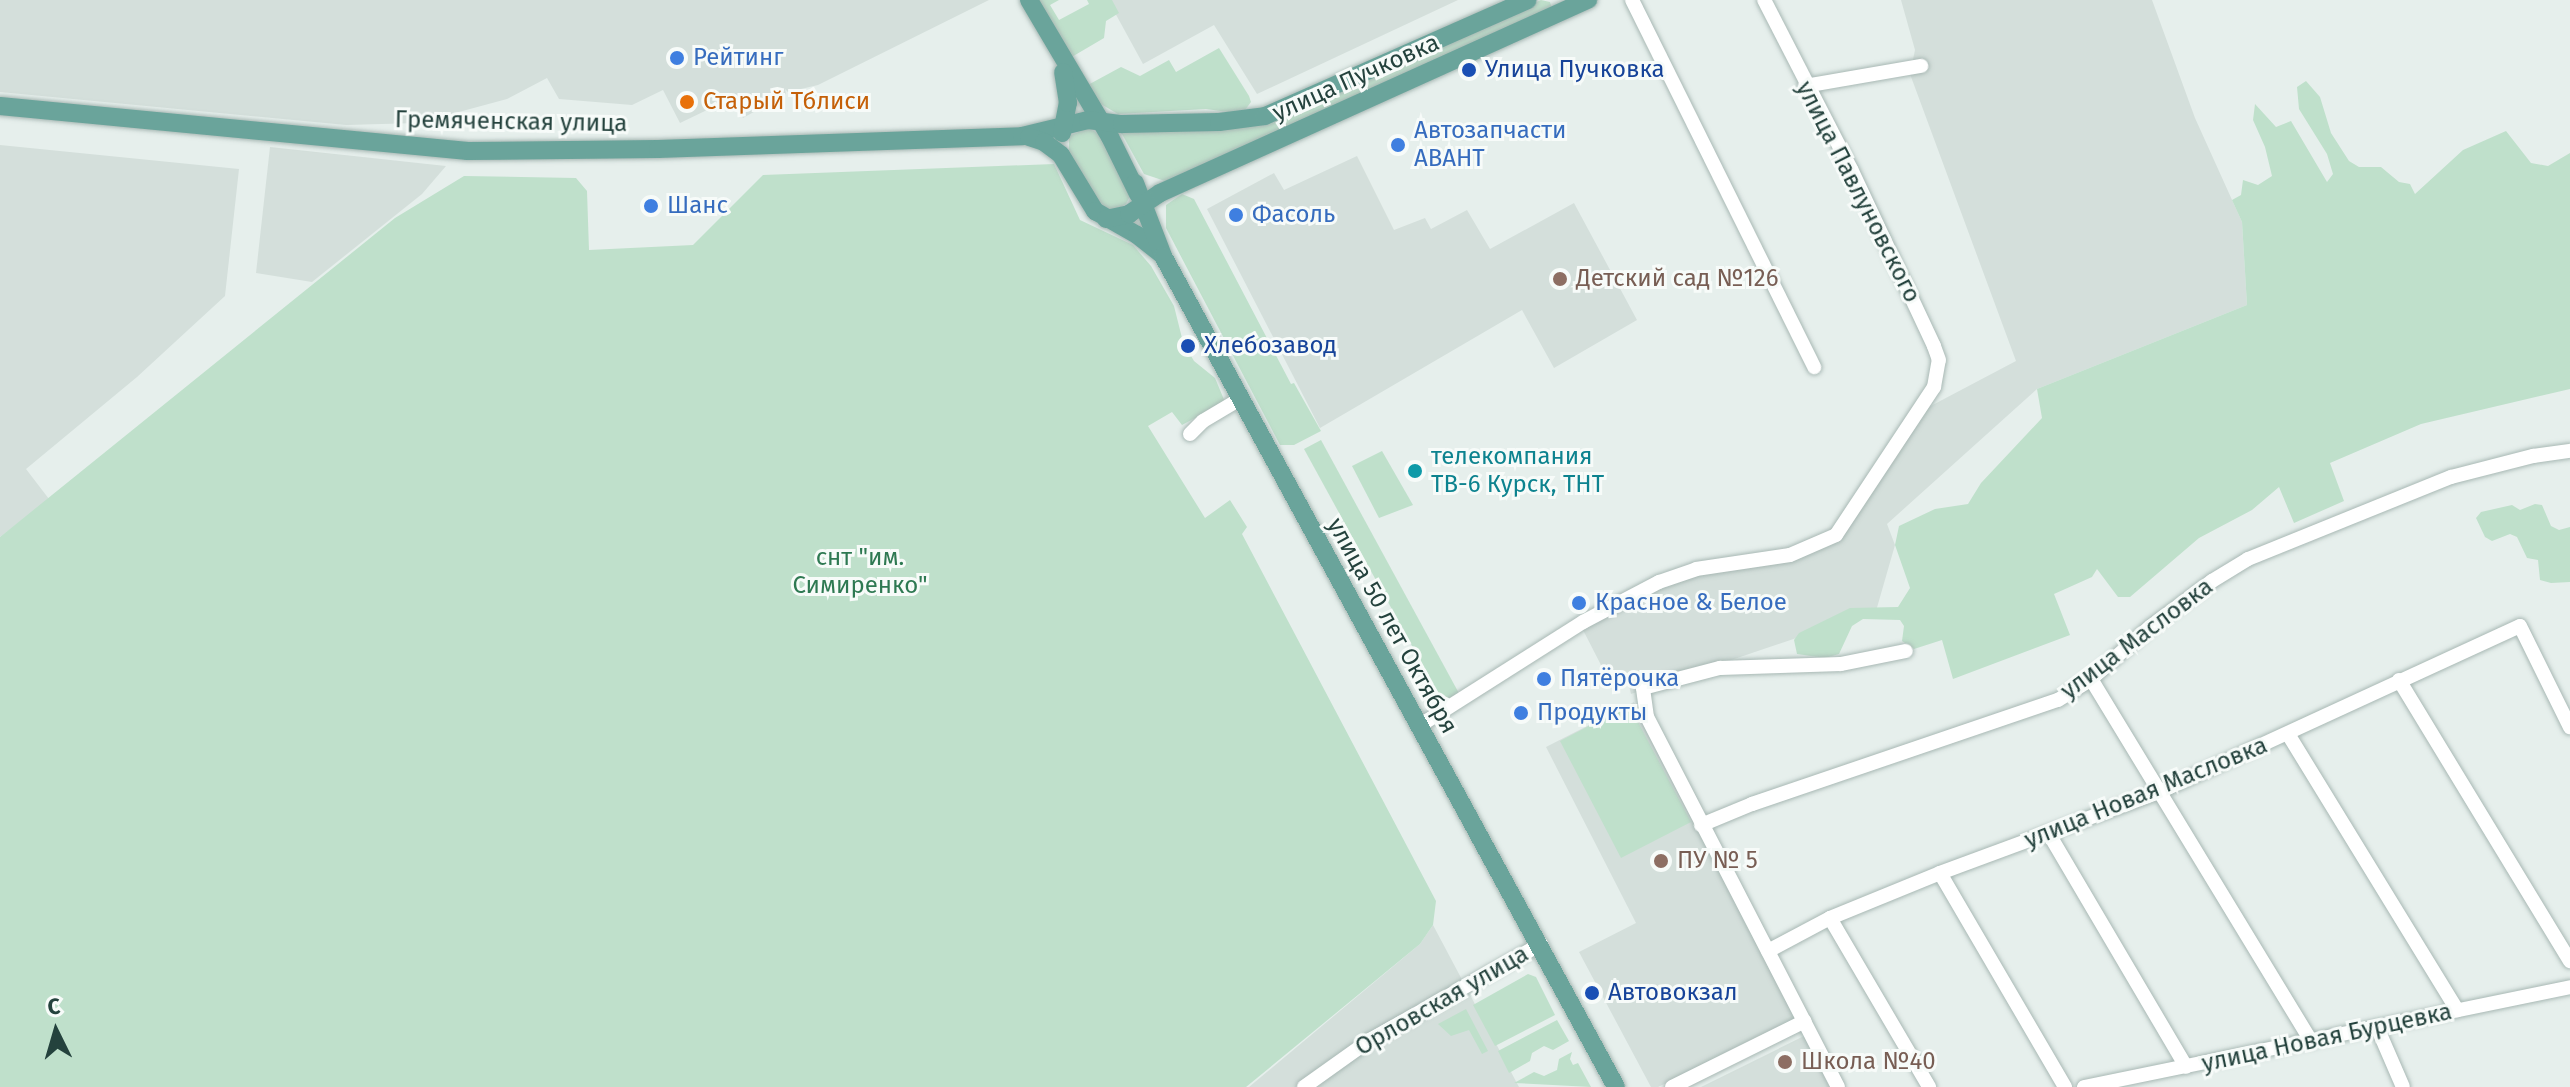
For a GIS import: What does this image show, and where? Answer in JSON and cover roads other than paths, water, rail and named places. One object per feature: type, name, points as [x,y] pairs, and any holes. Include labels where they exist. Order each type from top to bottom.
[{"type":"main road","points":[[1029,0],[1102,123]]},
{"type":"main road","name":"улица Пучковка","points":[[1065,128],[1082,120],[1102,123],[1219,122],[1265,116],[1528,0]]},
{"type":"main road","name":"улица Пучковка","points":[[1129,214],[1145,202],[1562,5],[1588,0]]},
{"type":"main road","points":[[1055,48],[1067,90],[1065,128],[1060,139],[1061,155]]},
{"type":"main road","name":"Гремяченская улица","points":[[0,106],[468,151],[658,149],[1022,136],[1065,128]]},
{"type":"main road","name":"улица 50 лет Октября","points":[[1102,123],[1145,202],[1163,256],[1541,944],[1616,1087]]},
{"type":"main road","points":[[1022,136],[1044,142],[1061,155],[1089,205],[1106,219],[1137,235],[1163,256]]},
{"type":"main road","points":[[1106,219],[1129,214],[1138,201],[1135,183]]},
{"type":"street","points":[[1632,0],[1814,367]]},
{"type":"street","name":"улица Павлуновского","points":[[1419,726],[1583,622],[1659,582],[1714,565],[1790,555],[1836,535],[1934,387],[1939,360],[1934,346],[1851,169],[1805,86],[1764,0]]},
{"type":"street","points":[[1805,86],[1921,66]]},
{"type":"street","points":[[1190,434],[1203,421],[1240,399]]},
{"type":"street","name":"улица Масловка","points":[[1701,825],[1752,804],[2058,700],[2091,679],[2160,620],[2248,559],[2451,477],[2533,456],[2570,451]]},
{"type":"street","name":"улица Новая Масловка","points":[[1768,951],[1830,918],[1940,873],[2159,792],[2520,626],[2570,727]]},
{"type":"street","points":[[1838,1087],[1647,717],[1643,688],[1720,668],[1841,664],[1906,651]]},
{"type":"street","points":[[2091,679],[2311,1041]]},
{"type":"street","points":[[2399,680],[2570,961]]},
{"type":"street","points":[[2288,734],[2457,1010]]},
{"type":"street","points":[[2049,834],[2171,1036],[2186,1067]]},
{"type":"street","points":[[1940,873],[2065,1087]]},
{"type":"street","points":[[1830,918],[1929,1087]]},
{"type":"street","name":"Орловская улица","points":[[1304,1087],[1370,1040],[1541,944]]},
{"type":"street","name":"улица Новая Бурцевка","points":[[2084,1087],[2570,987]]},
{"type":"street","points":[[1672,1087],[1805,1021]]},
{"type":"street","points":[[2377,1027],[2403,1087]]},
{"type":"place","name":"Рейтинг","points":[[677,58]]},
{"type":"place","name":"Улица Пучковка","points":[[1469,70]]},
{"type":"place","name":"Старый Тблиси","points":[[687,102]]},
{"type":"place","name":"Автозапчасти АВАНТ","points":[[1398,145]]},
{"type":"place","name":"Шанс","points":[[651,206]]},
{"type":"place","name":"Фасоль","points":[[1236,215]]},
{"type":"place","name":"Детский сад №126","points":[[1560,279]]},
{"type":"place","name":"Хлебозавод","points":[[1188,346]]},
{"type":"place","name":"телекомпания ТВ-6 Курск, ТНТ","points":[[1415,471]]},
{"type":"place","name":"Красное & Белое","points":[[1579,603]]},
{"type":"place","name":"Пятёрочка","points":[[1544,679]]},
{"type":"place","name":"Продукты","points":[[1521,713]]},
{"type":"place","name":"ПУ № 5","points":[[1661,861]]},
{"type":"place","name":"Автовокзал","points":[[1592,993]]},
{"type":"place","name":"Школа №40","points":[[1785,1062]]},
{"type":"park label","name":"снт \"им. Симиренко\"","points":[[860,572]]}]
